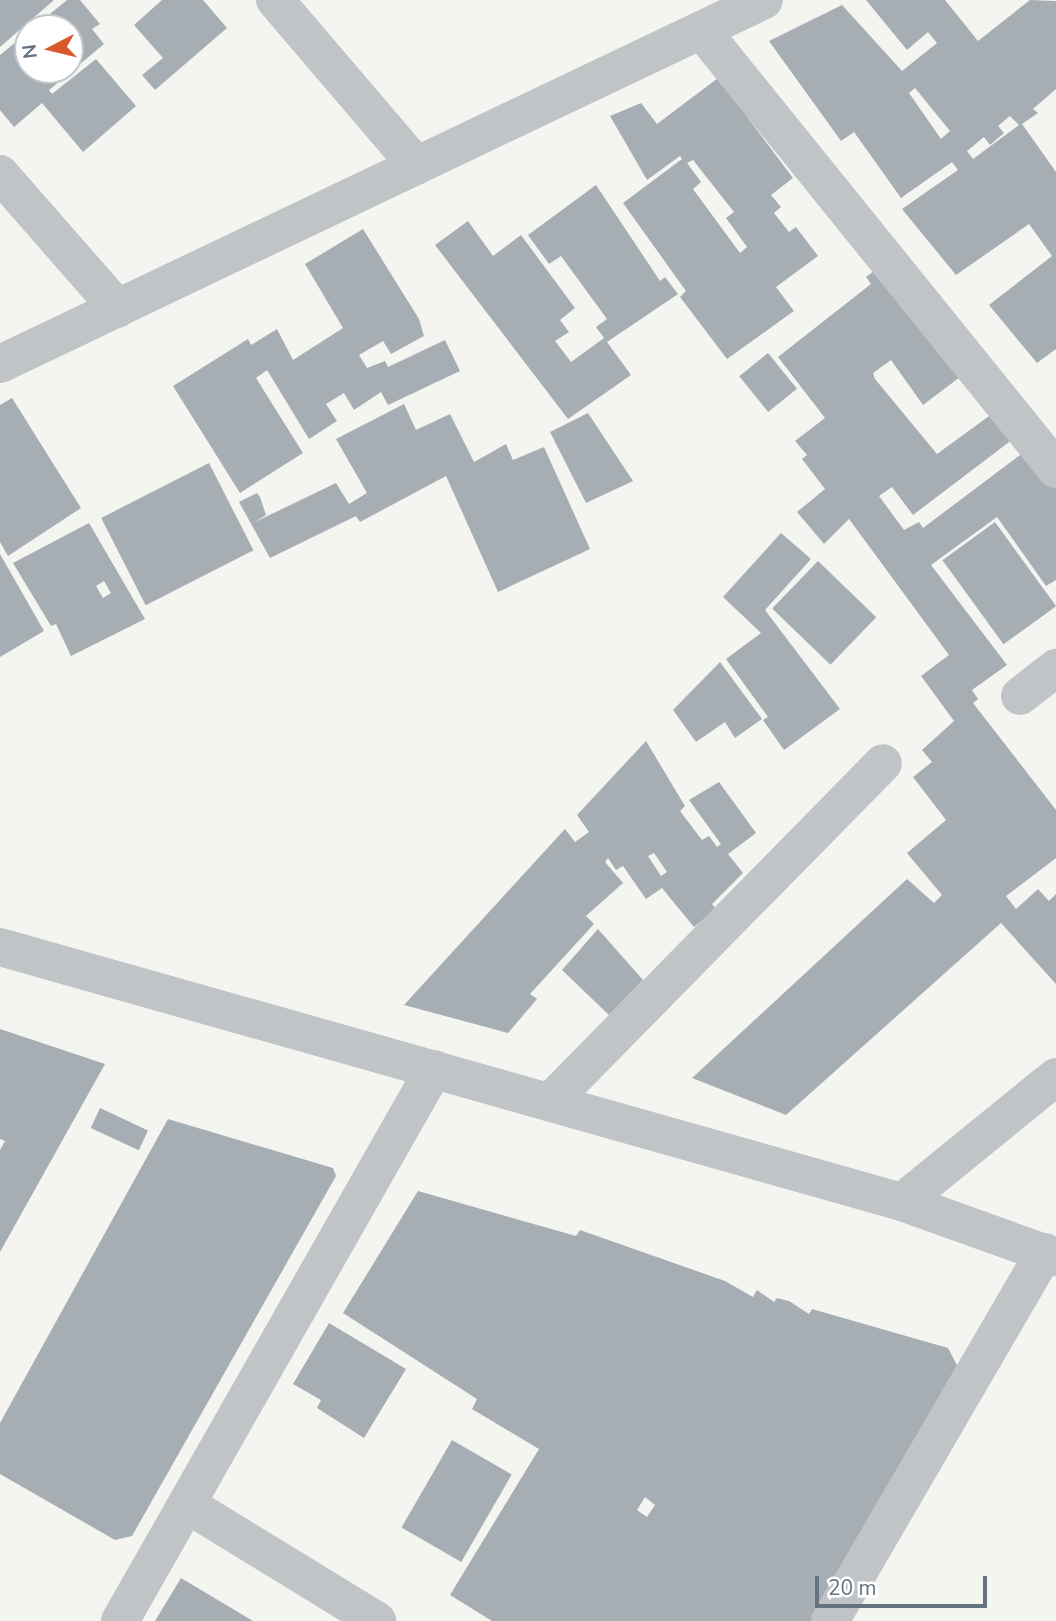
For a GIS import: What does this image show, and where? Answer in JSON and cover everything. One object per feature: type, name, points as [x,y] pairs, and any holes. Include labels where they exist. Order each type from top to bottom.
[{"type":"street","points":[[275,0],[417,166]]},
{"type":"street","points":[[0,364],[703,32],[743,4]]},
{"type":"street","points":[[703,32],[1056,469]]},
{"type":"street","points":[[0,174],[118,309]]},
{"type":"street","points":[[1020,696],[1056,668]]},
{"type":"street","points":[[552,1100],[883,763]]},
{"type":"street","points":[[0,947],[552,1100],[902,1202],[1050,1255],[830,1621]]},
{"type":"street","points":[[120,1621],[434,1069]]},
{"type":"street","points":[[902,1202],[1056,1077]]},
{"type":"street","points":[[188,1504],[377,1621]]},
{"type":"building","points":[[0,0],[54,0],[38,14],[14,14],[14,35],[0,47]]},
{"type":"building","points":[[67,0],[80,0],[100,24],[92,29],[104,44],[84,61],[84,14],[50,14]]},
{"type":"building","points":[[162,0],[203,0],[227,28],[155,90],[142,75],[163,58],[134,25]]},
{"type":"building","points":[[866,0],[945,0],[978,41],[1030,0],[1056,1],[1056,89],[1033,109],[1038,113],[1022,124],[1056,172],[1056,349],[1037,363],[989,305],[1052,256],[1029,224],[956,275],[902,209],[958,170],[952,162],[901,198],[854,132],[841,141],[769,41],[842,5],[902,71],[937,43],[928,32],[907,50]],"holes":[[[915,88],[950,131],[941,139],[909,93]],[[1010,116],[1019,125],[973,159],[967,151],[984,137],[990,145],[1004,133],[998,126]]]},
{"type":"building","points":[[14,44],[14,84],[56,84],[49,90],[52,94],[65,84],[84,84],[84,69],[96,59],[136,106],[83,152],[42,103],[14,127],[0,110],[0,55]]},
{"type":"building","points":[[718,78],[793,178],[771,195],[781,207],[774,213],[789,232],[796,227],[818,256],[776,287],[794,311],[727,359],[680,297],[686,291],[623,203],[682,159],[680,156],[647,180],[610,116],[641,103],[657,124]],"holes":[[[693,160],[734,212],[726,218],[747,247],[740,253],[693,189],[701,182],[687,163]]]},
{"type":"building","points":[[596,185],[660,281],[665,277],[678,294],[607,342],[631,375],[568,419],[435,245],[468,221],[493,256],[521,235],[575,308],[560,320],[569,332],[555,341],[571,362],[604,338],[596,327],[607,319],[561,256],[549,264],[528,235]]},
{"type":"building","points":[[363,229],[419,319],[424,336],[391,354],[383,341],[359,355],[367,368],[385,361],[388,367],[445,340],[460,371],[388,405],[381,392],[354,410],[344,393],[326,404],[337,421],[309,439],[267,370],[256,378],[303,453],[240,493],[173,386],[248,339],[251,345],[277,329],[293,360],[343,328],[305,264]]},
{"type":"building","points":[[883,264],[968,371],[923,405],[891,360],[873,373],[875,379],[937,454],[996,411],[1017,436],[913,515],[892,487],[879,496],[904,530],[919,522],[923,528],[1028,449],[1056,481],[1056,580],[1046,586],[997,517],[931,565],[1007,665],[972,690],[978,699],[973,703],[1056,810],[1056,858],[1006,896],[1016,909],[1038,889],[1049,901],[1056,894],[1056,984],[1001,923],[786,1115],[692,1078],[907,879],[934,903],[942,895],[907,853],[946,820],[913,777],[932,762],[922,750],[954,721],[921,676],[949,655],[849,519],[824,544],[797,512],[825,489],[802,459],[807,455],[795,441],[825,418],[778,357],[871,284],[866,277]]},
{"type":"building","points":[[768,353],[797,389],[768,412],[739,376]]},
{"type":"building","points":[[12,398],[81,508],[8,556],[0,542],[0,405]]},
{"type":"building","points":[[404,404],[416,430],[450,414],[474,462],[506,444],[513,460],[544,447],[590,549],[498,592],[446,476],[360,522],[356,516],[270,558],[239,502],[257,493],[266,515],[255,522],[336,483],[349,504],[367,493],[336,439]]},
{"type":"building","points":[[588,413],[633,481],[586,503],[550,432]]},
{"type":"building","points":[[209,463],[253,550],[146,605],[101,518]]},
{"type":"building","points":[[995,522],[1056,606],[1004,644],[942,560]]},
{"type":"building","points":[[89,523],[145,619],[71,656],[56,624],[51,626],[13,563]],"holes":[[[104,581],[111,593],[103,598],[96,586]]]},
{"type":"building","points":[[781,533],[811,559],[765,610],[840,709],[784,750],[763,720],[768,717],[726,659],[761,633],[723,597]]},
{"type":"building","points":[[0,554],[44,631],[0,657]]},
{"type":"building","points":[[818,561],[876,617],[830,665],[772,608]]},
{"type":"building","points":[[720,662],[762,719],[735,738],[725,722],[696,742],[673,710]]},
{"type":"building","points":[[646,741],[685,806],[680,811],[702,840],[709,836],[717,847],[721,844],[689,800],[719,782],[756,833],[728,854],[743,873],[712,904],[716,909],[694,927],[662,888],[646,899],[623,866],[616,870],[608,858],[605,862],[623,883],[586,916],[594,924],[530,994],[537,999],[508,1033],[404,1005],[565,829],[575,842],[589,832],[577,815]],"holes":[[[654,853],[667,872],[661,876],[648,856]]]},
{"type":"building","points":[[598,929],[643,980],[609,1015],[562,970]]},
{"type":"building","points":[[0,1029],[105,1064],[0,1252],[0,1150],[5,1141],[0,1139]]},
{"type":"building","points":[[100,1108],[148,1130],[139,1150],[91,1128]]},
{"type":"building","points":[[168,1119],[333,1168],[336,1176],[132,1536],[115,1540],[0,1474],[0,1423]]},
{"type":"building","points":[[418,1191],[576,1236],[580,1230],[725,1281],[753,1297],[757,1290],[774,1302],[777,1298],[789,1301],[809,1314],[812,1309],[948,1348],[961,1373],[813,1621],[492,1621],[450,1595],[539,1449],[472,1409],[477,1399],[343,1313]],"holes":[[[645,1497],[655,1505],[647,1517],[637,1510]]]},
{"type":"building","points":[[329,1323],[406,1369],[364,1438],[317,1408],[321,1400],[293,1384]]},
{"type":"building","points":[[452,1440],[512,1474],[461,1562],[402,1527]]},
{"type":"building","points":[[181,1578],[253,1621],[155,1621]]}]
